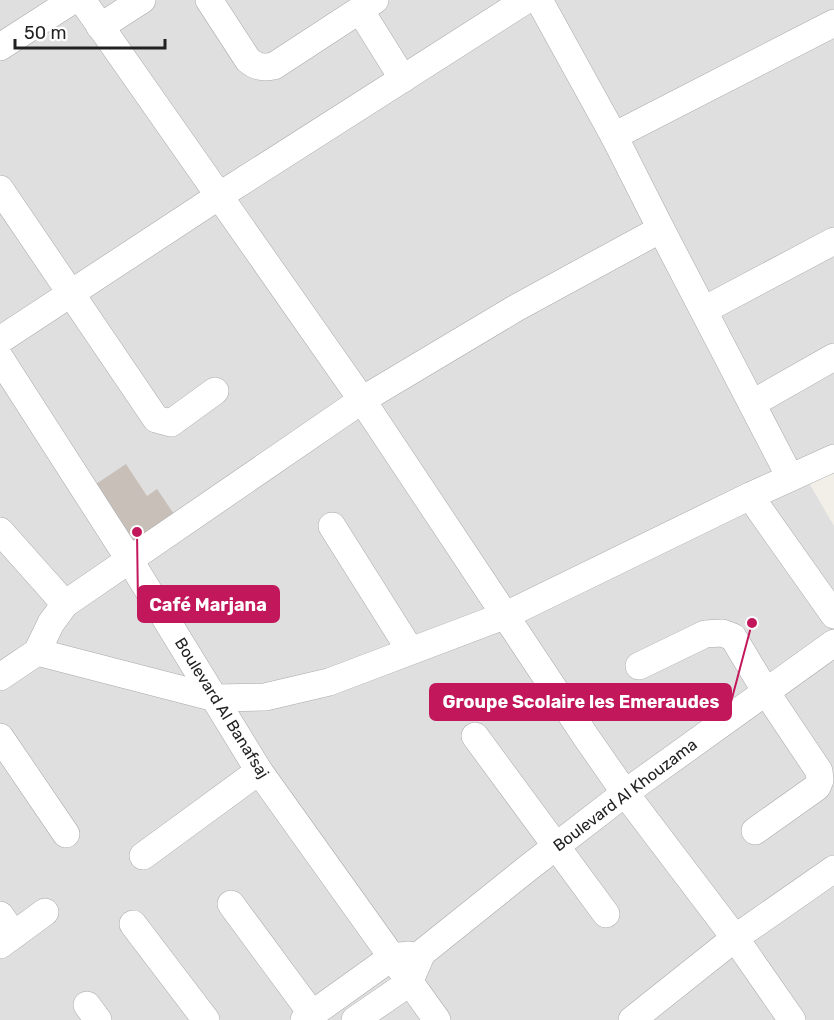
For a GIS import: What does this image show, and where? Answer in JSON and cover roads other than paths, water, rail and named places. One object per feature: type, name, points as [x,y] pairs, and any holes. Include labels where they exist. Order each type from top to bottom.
[{"type":"street","points":[[0,47],[73,0]]},
{"type":"street","points":[[82,0],[362,400],[625,793],[735,938],[792,1020]]},
{"type":"street","points":[[100,27],[142,0]]},
{"type":"street","points":[[208,0],[248,60],[255,66],[265,67],[274,66],[368,5],[403,79]]},
{"type":"street","points":[[0,340],[219,196],[526,0]]},
{"type":"street","points":[[539,0],[614,136],[790,477]]},
{"type":"street","points":[[614,136],[834,23]]},
{"type":"street","points":[[0,189],[156,418],[171,423],[215,391]]},
{"type":"street","points":[[0,677],[37,652],[51,623],[64,604],[362,400],[516,308],[661,229]]},
{"type":"street","points":[[704,310],[834,240]]},
{"type":"street","points":[[753,403],[834,357]]},
{"type":"street","name":"Boulevard Al Banafsaj","points":[[0,358],[129,559],[259,771],[436,1020]]},
{"type":"street","points":[[37,652],[214,698],[265,697],[329,682],[506,615],[750,496],[834,458]]},
{"type":"street","points":[[750,496],[834,615]]},
{"type":"street","points":[[332,526],[410,650]]},
{"type":"street","points":[[0,531],[64,604]]},
{"type":"street","points":[[639,666],[705,634],[722,633],[733,638],[819,771],[820,780],[816,787],[755,831]]},
{"type":"street","name":"Boulevard Al Khouzama","points":[[422,954],[625,793],[834,643]]},
{"type":"street","points":[[475,736],[606,914]]},
{"type":"street","points":[[0,737],[66,834]]},
{"type":"street","points":[[142,856],[259,771]]},
{"type":"street","points":[[632,1020],[735,938],[834,869]]},
{"type":"street","points":[[231,904],[308,1017],[392,957],[422,954],[409,983],[355,1020]]},
{"type":"street","points":[[5,932],[45,912]]},
{"type":"street","points":[[133,924],[206,1020]]},
{"type":"place","name":"Café Marjana","points":[[137,532]]},
{"type":"place","name":"Groupe Scolaire les Emeraudes","points":[[752,623]]}]
